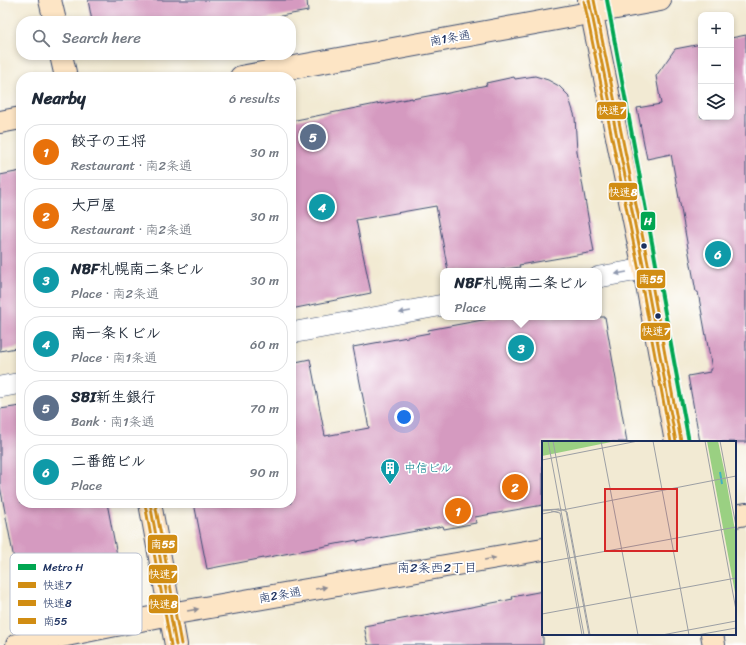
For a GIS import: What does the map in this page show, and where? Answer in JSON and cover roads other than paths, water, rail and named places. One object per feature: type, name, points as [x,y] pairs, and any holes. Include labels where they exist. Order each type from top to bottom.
[{"type":"street","points":[[50,0],[53,16]]},
{"type":"street","name":"南1条通","points":[[266,72],[591,6],[660,0]]},
{"type":"street","points":[[591,6],[644,269],[676,441]]},
{"type":"street","points":[[62,60],[65,72]]},
{"type":"street","points":[[0,122],[16,119]]},
{"type":"street","points":[[602,276],[644,269]]},
{"type":"street","points":[[296,332],[440,306]]},
{"type":"street","points":[[0,387],[16,384]]},
{"type":"street","points":[[151,508],[176,645]]},
{"type":"street","points":[[736,516],[746,514]]},
{"type":"street","name":"南2条通","points":[[142,620],[542,549]]},
{"type":"street","name":"南2条通","points":[[17,645],[66,635]]},
{"type":"street","points":[[712,635],[714,645]]},
{"type":"metro line","name":"H","points":[[607,0],[689,441]]},
{"type":"place","name":"SBI新生銀行","points":[[313,137]]},
{"type":"place","name":"南一条Ｋビル","points":[[322,207]]},
{"type":"place","name":"二番館ビル","points":[[718,254]]},
{"type":"place","name":"NBF札幌南二条ビル","points":[[521,348]]},
{"type":"place","name":"中信ビル","points":[[390,485]]},
{"type":"place","name":"大戸屋","points":[[515,487]]},
{"type":"place","name":"餃子の王将","points":[[458,511]]},
{"type":"district","name":"南2条西2丁目","points":[[437,567]]}]
